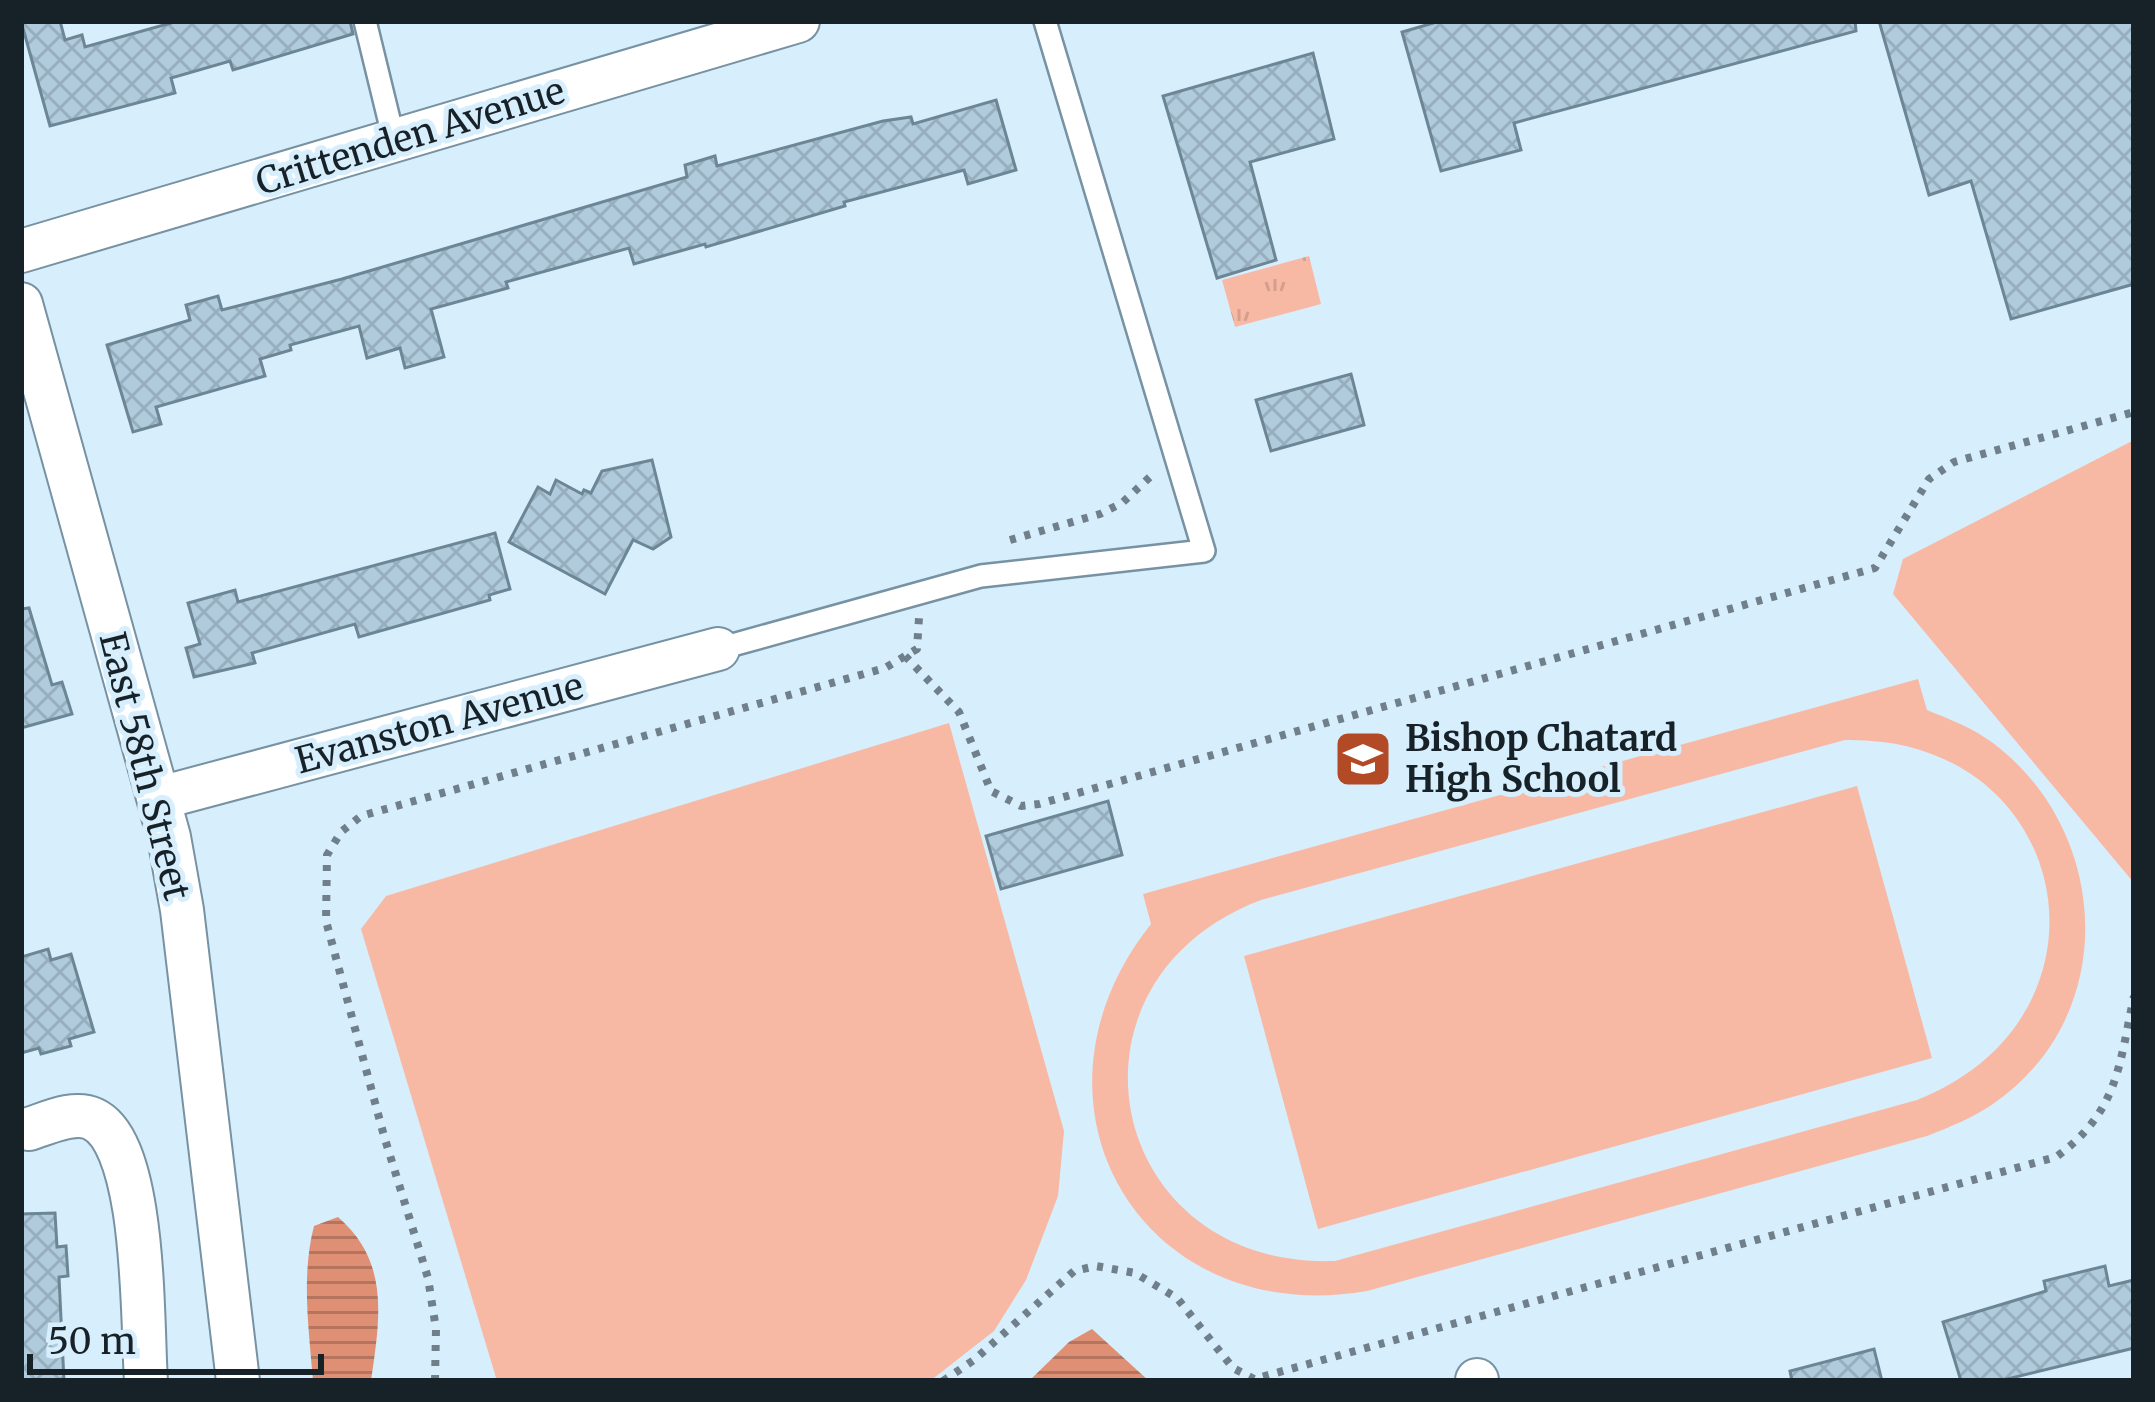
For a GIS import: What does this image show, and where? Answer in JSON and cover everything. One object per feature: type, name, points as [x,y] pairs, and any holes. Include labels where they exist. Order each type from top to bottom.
[{"type":"street","name":"Crittenden Avenue","points":[[21,251],[798,21]]},
{"type":"street","name":"East 58th Street","points":[[21,304],[160,797],[182,910],[238,1381]]},
{"type":"street","name":"Evanston Avenue","points":[[160,797],[718,649]]},
{"type":"street","points":[[29,1129],[62,1118],[91,1117],[105,1127],[120,1152],[135,1204],[146,1381]]},
{"type":"lane","points":[[365,21],[394,140]]},
{"type":"lane","points":[[718,649],[981,576],[1204,551],[1045,21]]},
{"type":"path","points":[[435,1381],[436,1329],[428,1278],[326,920],[327,855],[340,832],[362,816],[885,668],[905,656],[959,712],[991,791],[1021,806],[1039,804],[1875,568],[1929,478],[1954,461],[2134,412]]},
{"type":"path","points":[[943,1381],[974,1360],[1073,1271],[1096,1266],[1135,1273],[1178,1298],[1234,1368],[1255,1379],[2056,1157],[2082,1138],[2103,1112],[2115,1087],[2134,996]]},
{"type":"green space","points":[[1309,256],[1321,304],[1235,327],[1222,280]]},
{"type":"green space","points":[[2134,440],[2134,883],[1893,594],[1903,559]]},
{"type":"green space","points":[[1918,679],[1927,710],[1993,743],[2032,780],[2061,825],[2079,873],[2085,924],[2080,975],[2064,1023],[2035,1067],[1993,1104],[1961,1122],[1927,1136],[1367,1291],[1287,1294],[1218,1275],[1162,1239],[1121,1189],[1097,1129],[1093,1062],[1110,993],[1151,924],[1143,894]],"holes":[[[1845,740],[1922,751],[1982,782],[2024,830],[2046,887],[2048,948],[2027,1008],[1984,1060],[1917,1100],[1335,1261],[1257,1251],[1196,1219],[1154,1172],[1132,1114],[1130,1052],[1150,992],[1193,939],[1261,900]]]},
{"type":"green space","points":[[949,723],[1064,1131],[1058,1196],[1026,1280],[994,1331],[930,1381],[497,1381],[361,929],[386,896]]},
{"type":"green space","points":[[1857,786],[1932,1058],[1318,1229],[1244,956]]},
{"type":"shaded area","points":[[338,1217],[355,1234],[374,1272],[378,1313],[371,1381],[313,1381],[307,1303],[310,1245],[314,1226]]},
{"type":"shaded area","points":[[1092,1329],[1149,1381],[1029,1381],[1069,1342]]},
{"type":"building","points":[[21,21],[60,21],[65,40],[82,35],[85,47],[178,21],[350,21],[353,34],[233,70],[230,61],[171,78],[175,93],[50,126]]},
{"type":"building","points":[[1440,21],[1855,21],[1856,31],[1514,123],[1521,150],[1441,171],[1402,32]]},
{"type":"building","points":[[1879,21],[2134,21],[2134,284],[2011,319],[1971,181],[1929,195]]},
{"type":"building","points":[[1313,53],[1334,139],[1250,162],[1276,260],[1217,278],[1163,96]]},
{"type":"building","points":[[996,100],[1016,170],[968,184],[964,170],[844,202],[845,206],[706,247],[634,264],[629,248],[506,282],[508,288],[431,309],[444,357],[405,368],[400,348],[367,358],[359,326],[290,345],[291,350],[260,359],[265,376],[156,407],[161,424],[133,432],[107,345],[190,320],[186,305],[218,296],[222,310],[342,279],[687,177],[685,165],[715,156],[717,166],[883,121],[911,117],[913,124]]},
{"type":"building","points":[[1351,374],[1364,425],[1271,451],[1256,400]]},
{"type":"building","points":[[652,460],[671,537],[653,549],[633,540],[605,594],[509,542],[538,487],[550,494],[556,480],[582,494],[584,490],[591,493],[602,471]]},
{"type":"building","points":[[495,533],[510,589],[489,595],[490,600],[359,637],[355,624],[252,653],[255,663],[194,677],[186,648],[200,644],[188,603],[235,590],[238,602]]},
{"type":"building","points":[[29,608],[52,685],[62,682],[72,714],[21,728],[21,609]]},
{"type":"building","points":[[1108,801],[1122,855],[1001,889],[986,836]]},
{"type":"building","points":[[48,949],[51,960],[71,954],[94,1032],[69,1039],[71,1046],[41,1054],[39,1048],[21,1053],[21,957]]},
{"type":"building","points":[[55,1213],[57,1247],[66,1246],[68,1276],[59,1277],[64,1381],[21,1381],[21,1214]]},
{"type":"building","points":[[2105,1266],[2109,1286],[2134,1280],[2134,1348],[1999,1381],[1961,1381],[1943,1322],[2046,1291],[2044,1281]]},
{"type":"building","points":[[1874,1349],[1882,1381],[1792,1381],[1790,1371]]},
{"type":"place","name":"Bishop Chatard High School","points":[[1363,759]]}]
